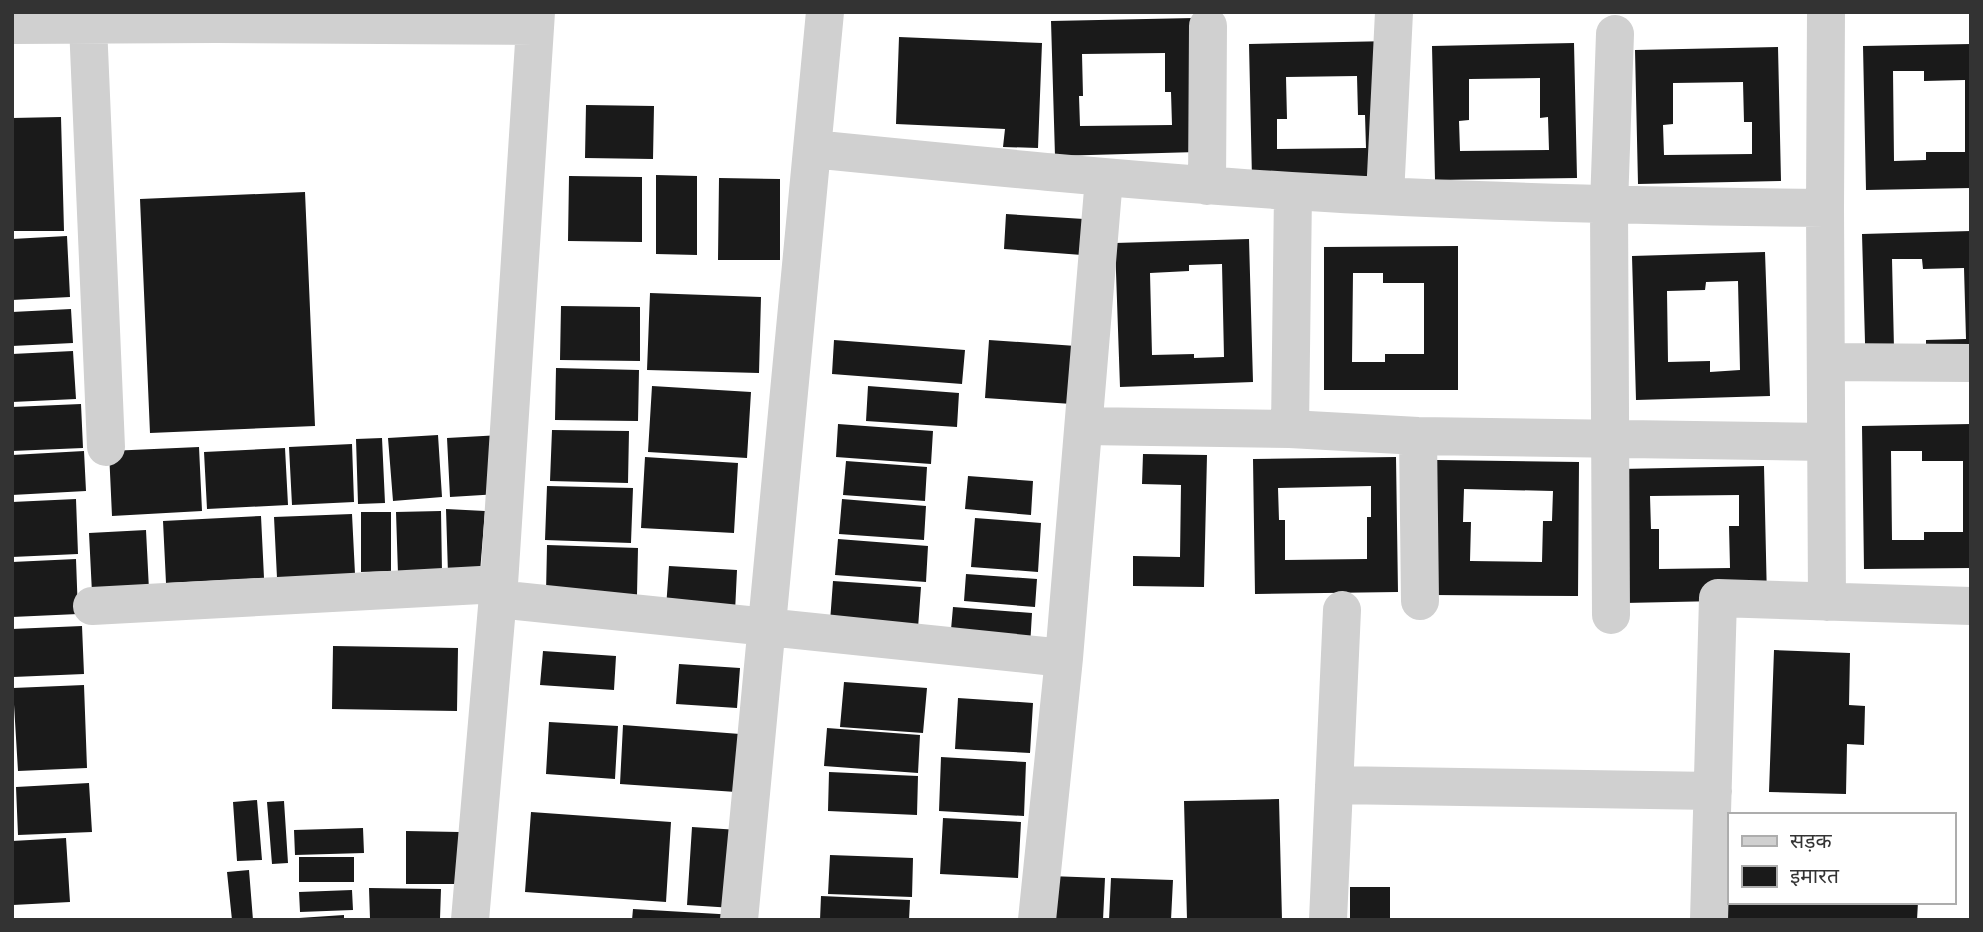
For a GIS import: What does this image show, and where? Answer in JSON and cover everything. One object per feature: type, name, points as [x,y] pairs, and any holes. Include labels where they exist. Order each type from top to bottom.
[{"type":"street","points":[[739,920],[825,12]]},
{"type":"street","points":[[1385,196],[1394,12]]},
{"type":"street","points":[[1826,12],[1827,602]]},
{"type":"street","points":[[14,21],[88,25],[216,18],[535,19],[498,592],[470,920]]},
{"type":"street","points":[[88,25],[106,447]]},
{"type":"street","points":[[1207,186],[1208,26]]},
{"type":"street","points":[[1611,615],[1609,205],[1615,34]]},
{"type":"street","points":[[813,149],[1207,186],[1609,205],[1825,208]]},
{"type":"street","points":[[1037,920],[1064,658],[1104,178]]},
{"type":"street","points":[[1290,429],[1293,191]]},
{"type":"street","points":[[1826,362],[1971,363]]},
{"type":"street","points":[[1084,426],[1290,429],[1418,436],[1826,442]]},
{"type":"street","points":[[1418,436],[1420,601]]},
{"type":"street","points":[[92,606],[498,592],[766,627],[1064,658]]},
{"type":"street","points":[[1709,920],[1718,598],[1971,606]]},
{"type":"street","points":[[1328,920],[1342,610]]},
{"type":"street","points":[[1334,785],[1713,791]]},
{"type":"building","points":[[1194,18],[1197,152],[1055,156],[1051,21]],"holes":[[[1165,53],[1165,92],[1171,92],[1172,125],[1080,126],[1079,96],[1083,96],[1082,54]]]},
{"type":"building","points":[[899,37],[1042,43],[1038,148],[1003,147],[1005,129],[896,124]]},
{"type":"building","points":[[1392,41],[1395,176],[1252,179],[1249,44]],"holes":[[[1357,76],[1358,115],[1365,115],[1366,148],[1277,149],[1277,119],[1287,119],[1286,77]]]},
{"type":"building","points":[[1574,43],[1577,178],[1435,180],[1432,46]],"holes":[[[1540,78],[1540,118],[1548,117],[1549,150],[1460,151],[1459,121],[1469,120],[1469,79]]]},
{"type":"building","points":[[1971,44],[1971,188],[1866,190],[1863,46]],"holes":[[[1893,71],[1924,71],[1924,81],[1965,80],[1965,152],[1926,152],[1926,160],[1894,161]]]},
{"type":"building","points":[[1778,47],[1781,181],[1638,184],[1635,50]],"holes":[[[1743,82],[1744,122],[1752,122],[1752,154],[1664,155],[1663,125],[1673,124],[1673,83]]]},
{"type":"building","points":[[586,105],[654,106],[653,159],[585,158]]},
{"type":"building","points":[[61,117],[64,231],[12,231],[12,118]]},
{"type":"building","points":[[656,175],[697,176],[697,255],[656,254]]},
{"type":"building","points":[[569,176],[642,177],[642,242],[568,241]]},
{"type":"building","points":[[719,178],[780,179],[780,260],[718,260]]},
{"type":"building","points":[[305,192],[315,426],[150,433],[140,199]]},
{"type":"building","points":[[1006,214],[1084,219],[1082,255],[1004,249]]},
{"type":"building","points":[[1971,231],[1971,375],[1866,378],[1862,234]],"holes":[[[1892,259],[1922,259],[1923,269],[1964,268],[1966,339],[1926,340],[1926,348],[1894,349]]]},
{"type":"building","points":[[67,236],[70,297],[12,300],[12,239]]},
{"type":"building","points":[[1249,239],[1253,382],[1120,387],[1115,243]],"holes":[[[1222,264],[1224,357],[1194,358],[1194,354],[1152,355],[1150,273],[1189,271],[1189,265]]]},
{"type":"building","points":[[1458,246],[1458,390],[1324,390],[1324,247]],"holes":[[[1353,273],[1383,273],[1383,283],[1424,283],[1424,354],[1385,354],[1385,362],[1352,362]]]},
{"type":"building","points":[[1765,252],[1770,396],[1636,400],[1632,256]],"holes":[[[1738,281],[1740,370],[1710,372],[1710,361],[1668,362],[1667,291],[1705,290],[1706,282]]]},
{"type":"building","points":[[650,293],[761,297],[759,373],[647,370]]},
{"type":"building","points":[[561,306],[640,307],[640,361],[560,360]]},
{"type":"building","points":[[71,309],[73,343],[12,346],[12,312]]},
{"type":"building","points":[[834,340],[965,350],[962,384],[832,374]]},
{"type":"building","points":[[989,340],[1076,346],[1072,404],[985,398]]},
{"type":"building","points":[[73,351],[76,399],[12,402],[12,354]]},
{"type":"building","points":[[556,368],[639,370],[638,421],[555,420]]},
{"type":"building","points":[[652,386],[751,392],[747,458],[648,452]]},
{"type":"building","points":[[868,386],[959,393],[957,427],[866,421]]},
{"type":"building","points":[[81,404],[83,448],[12,451],[12,407]]},
{"type":"building","points":[[838,424],[933,431],[931,464],[836,457]]},
{"type":"building","points":[[1971,424],[1971,568],[1864,569],[1862,426]],"holes":[[[1891,451],[1922,451],[1922,461],[1963,461],[1963,532],[1924,532],[1924,540],[1892,540]]]},
{"type":"building","points":[[552,430],[629,431],[628,483],[550,481]]},
{"type":"building","points":[[438,435],[442,497],[393,501],[388,438]]},
{"type":"building","points":[[501,435],[499,494],[450,497],[447,438]]},
{"type":"building","points":[[382,438],[385,503],[358,504],[356,439]]},
{"type":"building","points":[[352,444],[354,502],[292,505],[289,447]]},
{"type":"building","points":[[199,447],[202,511],[112,516],[109,451]]},
{"type":"building","points":[[285,448],[288,505],[207,509],[204,452]]},
{"type":"building","points":[[84,451],[86,491],[12,495],[12,455]]},
{"type":"building","points":[[1143,454],[1207,455],[1204,587],[1133,586],[1133,556],[1180,557],[1181,485],[1142,484]]},
{"type":"building","points":[[645,457],[738,463],[734,533],[641,528]]},
{"type":"building","points":[[1396,457],[1398,592],[1255,594],[1253,459]],"holes":[[[1371,486],[1371,517],[1367,517],[1367,559],[1285,560],[1285,520],[1279,520],[1278,488]]]},
{"type":"building","points":[[1437,460],[1579,462],[1578,596],[1434,595]],"holes":[[[1464,489],[1553,491],[1552,521],[1543,521],[1542,562],[1470,561],[1471,522],[1463,522]]]},
{"type":"building","points":[[846,461],[927,467],[925,501],[843,495]]},
{"type":"building","points":[[1764,466],[1767,600],[1624,603],[1621,469]],"holes":[[[1739,495],[1739,526],[1729,526],[1730,568],[1659,569],[1659,529],[1651,529],[1650,496]]]},
{"type":"building","points":[[968,476],[1033,481],[1031,515],[965,509]]},
{"type":"building","points":[[547,486],[633,488],[631,543],[545,540]]},
{"type":"building","points":[[76,499],[78,554],[12,557],[12,502]]},
{"type":"building","points":[[842,499],[926,506],[924,540],[839,534]]},
{"type":"building","points":[[446,509],[485,511],[480,572],[448,574]]},
{"type":"building","points":[[441,511],[442,573],[398,574],[396,512]]},
{"type":"building","points":[[361,512],[391,512],[391,571],[361,572]]},
{"type":"building","points":[[352,514],[355,574],[277,578],[274,517]]},
{"type":"building","points":[[261,516],[264,578],[166,583],[163,521]]},
{"type":"building","points":[[975,518],[1041,523],[1038,572],[971,567]]},
{"type":"building","points":[[146,530],[149,590],[92,593],[89,533]]},
{"type":"building","points":[[838,539],[928,546],[926,582],[835,575]]},
{"type":"building","points":[[547,545],[638,548],[637,595],[546,593]]},
{"type":"building","points":[[76,559],[78,614],[12,617],[12,562]]},
{"type":"building","points":[[669,566],[737,570],[735,612],[666,608]]},
{"type":"building","points":[[966,574],[1037,579],[1035,607],[964,601]]},
{"type":"building","points":[[833,581],[921,587],[918,628],[830,622]]},
{"type":"building","points":[[953,607],[1032,613],[1030,647],[950,641]]},
{"type":"building","points":[[82,626],[84,674],[13,677],[12,629]]},
{"type":"building","points":[[333,646],[458,648],[457,711],[332,709]]},
{"type":"building","points":[[1774,650],[1850,653],[1849,705],[1865,706],[1864,745],[1847,744],[1846,794],[1769,792]]},
{"type":"building","points":[[543,651],[616,656],[614,690],[540,685]]},
{"type":"building","points":[[679,664],[740,668],[737,708],[676,704]]},
{"type":"building","points":[[844,682],[927,688],[923,733],[840,727]]},
{"type":"building","points":[[84,685],[87,768],[18,771],[13,688]]},
{"type":"building","points":[[958,698],[1033,703],[1030,753],[955,749]]},
{"type":"building","points":[[549,722],[618,726],[615,779],[546,774]]},
{"type":"building","points":[[623,725],[740,734],[736,792],[620,784]]},
{"type":"building","points":[[827,728],[920,735],[918,773],[824,766]]},
{"type":"building","points":[[941,757],[1026,762],[1024,816],[939,811]]},
{"type":"building","points":[[829,772],[918,776],[917,815],[828,811]]},
{"type":"building","points":[[89,783],[92,832],[18,835],[16,787]]},
{"type":"building","points":[[1279,799],[1282,920],[1187,920],[1184,801]]},
{"type":"building","points":[[257,800],[262,860],[237,861],[233,802]]},
{"type":"building","points":[[284,801],[288,863],[272,864],[267,802]]},
{"type":"building","points":[[531,812],[671,822],[666,902],[525,892]]},
{"type":"building","points":[[943,818],[1021,822],[1018,878],[940,874]]},
{"type":"building","points":[[692,827],[739,830],[733,908],[687,905]]},
{"type":"building","points":[[363,828],[364,853],[295,855],[294,830]]},
{"type":"building","points":[[406,831],[459,832],[459,884],[406,884]]},
{"type":"building","points":[[66,838],[70,902],[13,905],[12,841]]},
{"type":"building","points":[[830,855],[913,858],[912,897],[828,894]]},
{"type":"building","points":[[299,857],[354,857],[354,882],[299,882]]},
{"type":"building","points":[[249,870],[253,920],[232,920],[227,872]]},
{"type":"building","points":[[1728,872],[1728,904],[1918,904],[1917,920],[1722,920]]},
{"type":"building","points":[[1049,876],[1105,878],[1103,920],[1047,920]]},
{"type":"building","points":[[1111,878],[1173,880],[1171,920],[1109,920]]},
{"type":"building","points":[[1350,887],[1390,887],[1390,920],[1350,920]]},
{"type":"building","points":[[369,888],[441,889],[440,919],[370,919]]},
{"type":"building","points":[[352,890],[353,910],[300,912],[299,892]]},
{"type":"building","points":[[821,896],[910,900],[909,920],[820,920]]},
{"type":"building","points":[[633,909],[736,915],[736,920],[632,920]]},
{"type":"building","points":[[344,915],[344,920],[299,918]]}]
